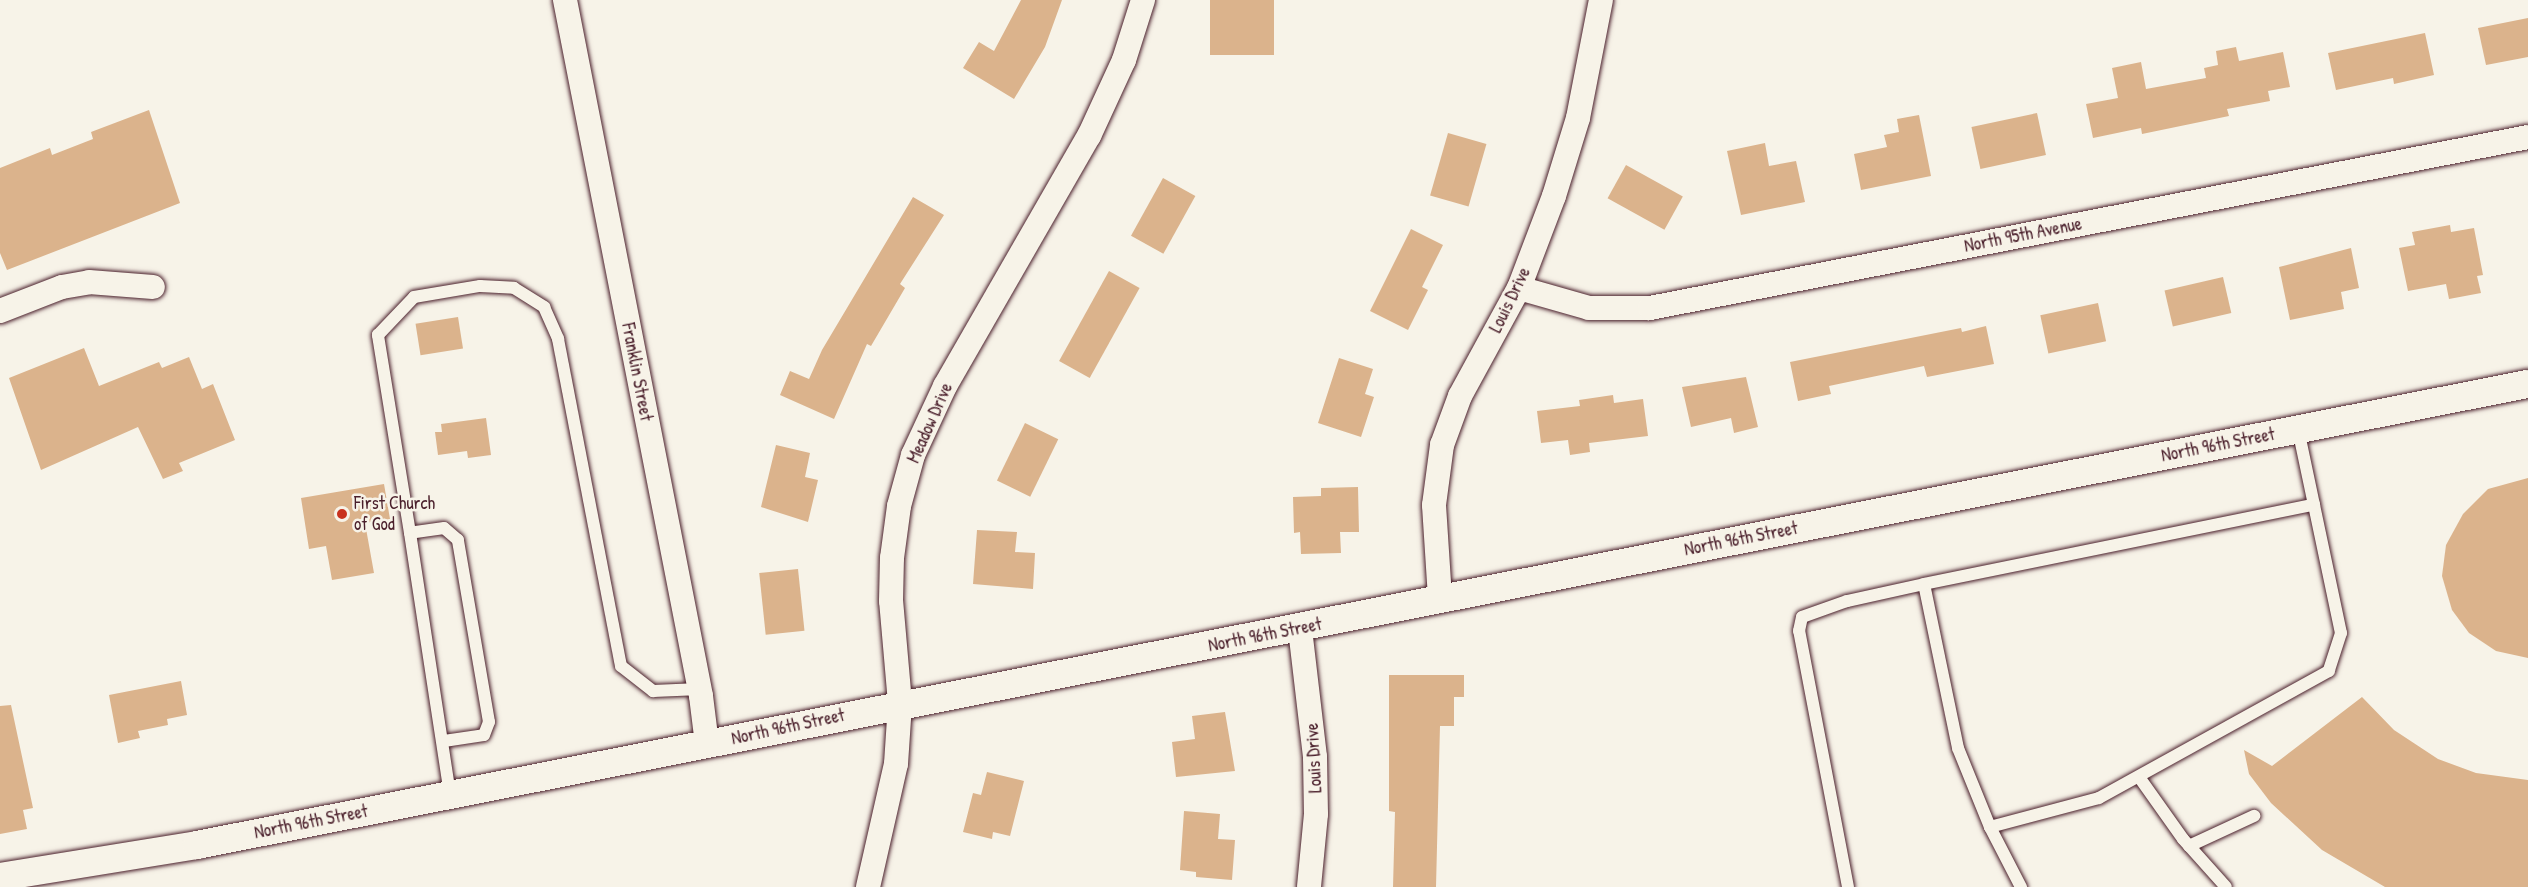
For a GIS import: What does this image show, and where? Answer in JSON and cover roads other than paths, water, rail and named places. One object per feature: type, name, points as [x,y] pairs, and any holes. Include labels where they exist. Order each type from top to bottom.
[{"type":"street","name":"Franklin Street","points":[[564,0],[700,689],[707,744]]},
{"type":"street","name":"Meadow Drive","points":[[868,887],[896,764],[900,704],[891,601],[892,558],[899,506],[913,455],[945,386],[1089,136],[1124,60],[1143,0]]},
{"type":"street","name":"Louis Drive","points":[[1440,598],[1434,505],[1442,445],[1460,396],[1519,288],[1554,196],[1578,118],[1601,0]]},
{"type":"street","name":"North 95th Avenue","points":[[1519,288],[1589,308],[1650,308],[2528,137]]},
{"type":"street","points":[[0,310],[62,287],[89,282],[153,287]]},
{"type":"street","name":"North 96th Street","points":[[0,877],[196,845],[900,704],[1300,629],[1440,598],[2528,384]]},
{"type":"street","name":"Louis Drive","points":[[1300,629],[1315,757],[1316,814],[1309,887]]},
{"type":"lane","points":[[450,795],[444,741],[378,335],[414,297],[480,286],[514,288],[544,307],[558,339],[621,666],[653,691],[700,689]]},
{"type":"lane","points":[[1990,827],[2099,798],[2329,671],[2342,633],[2298,429]]},
{"type":"lane","points":[[1848,887],[1799,631],[1802,617],[1847,602],[1924,584],[2314,505]]},
{"type":"lane","points":[[410,533],[444,528],[458,540],[489,722],[484,735],[444,741]]},
{"type":"lane","points":[[1924,584],[1958,748],[1990,827],[2021,887]]},
{"type":"lane","points":[[2139,777],[2189,846],[2226,887]]},
{"type":"lane","points":[[2189,846],[2254,816]]},
{"type":"place","name":"First Church of God","points":[[342,514]]}]
